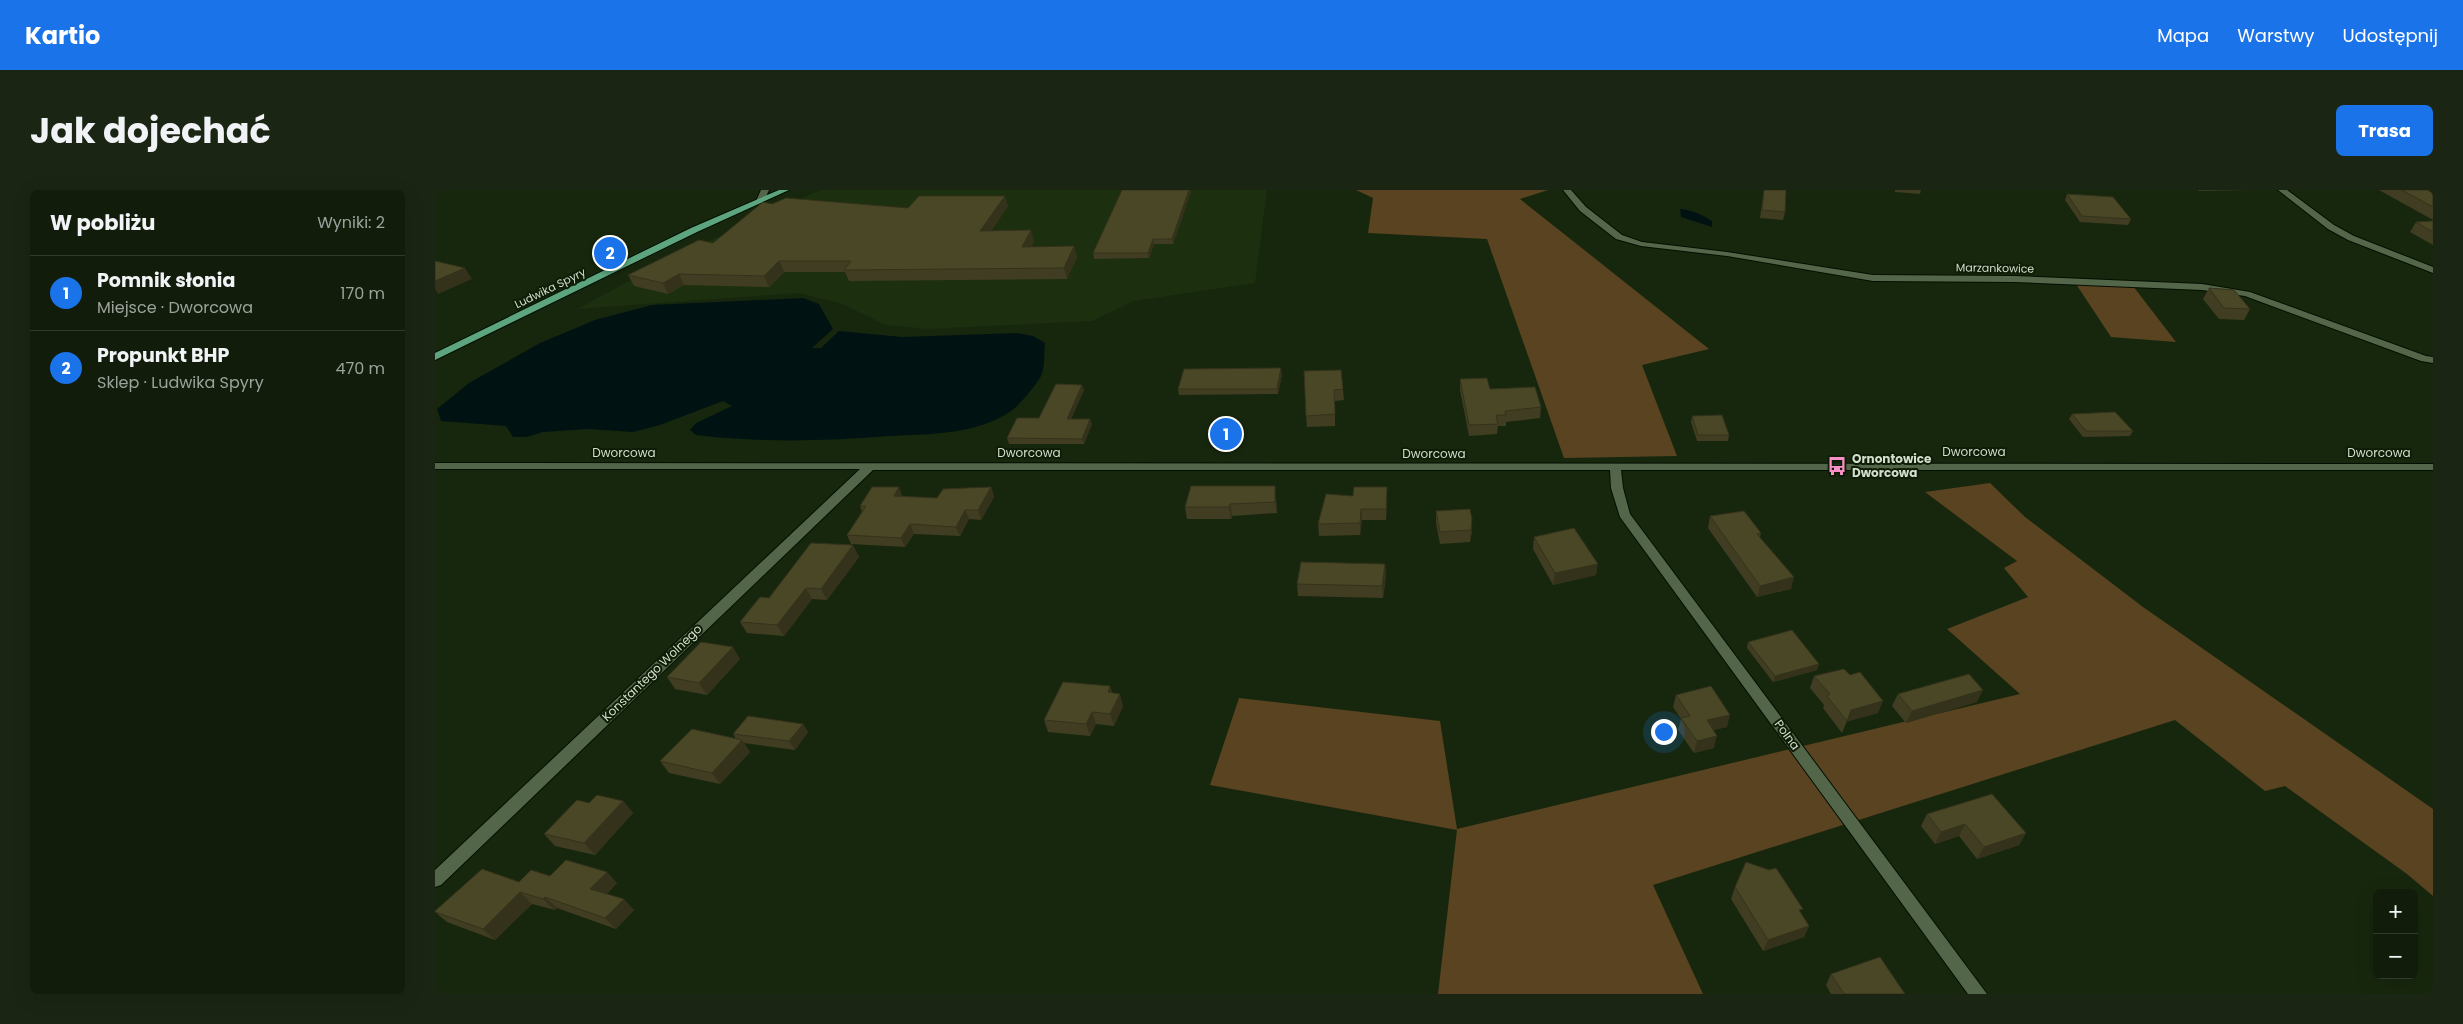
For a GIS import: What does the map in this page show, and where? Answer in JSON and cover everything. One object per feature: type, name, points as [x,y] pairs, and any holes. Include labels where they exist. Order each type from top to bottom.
[{"type":"main road","name":"Ludwika Spyry","points":[[435,357],[694,230],[785,190]]},
{"type":"street","points":[[761,201],[765,190]]},
{"type":"street","name":"Marzankowice","points":[[1567,190],[1583,209],[1619,237],[1641,244],[1727,254],[1873,278],[2014,279],[2202,286],[2247,294],[2424,359],[2433,360]]},
{"type":"street","points":[[2282,190],[2331,227],[2351,238],[2433,270]]},
{"type":"street","name":"Dworcowa","points":[[435,466],[2433,467]]},
{"type":"street","name":"Konstantego Wolnego","points":[[435,880],[869,467]]},
{"type":"street","name":"Polna","points":[[1615,467],[1617,488],[1624,514],[1978,994]]},
{"type":"shaded area","points":[[820,190],[1267,190],[1255,283],[1134,301],[1092,321],[928,329],[886,325],[840,303],[798,293],[577,309],[676,256]]},
{"type":"shaded area","points":[[1356,190],[1548,190],[1520,199],[1709,349],[1642,365],[1677,456],[1564,458],[1487,239],[1368,233],[1373,198]]},
{"type":"shaded area","points":[[1680,209],[1704,216],[1712,221],[1712,227],[1681,217]]},
{"type":"shaded area","points":[[2076,284],[2133,286],[2176,342],[2111,337]]},
{"type":"shaded area","points":[[803,298],[819,304],[833,329],[812,348],[821,348],[839,331],[902,337],[1017,333],[1033,336],[1045,343],[1042,373],[1036,384],[1018,405],[997,419],[968,429],[921,435],[817,440],[769,440],[696,435],[690,430],[696,423],[732,406],[723,401],[660,425],[633,432],[588,429],[543,432],[527,437],[513,437],[506,426],[441,421],[437,409],[469,383],[540,343],[595,320],[652,305]]},
{"type":"shaded area","points":[[1990,483],[2025,517],[2143,607],[2433,809],[2433,896],[2407,874],[2285,786],[2265,791],[2175,720],[1653,885],[1703,994],[1438,994],[1457,830],[1210,785],[1239,698],[1440,721],[1457,829],[2020,694],[1947,629],[2028,597],[2004,568],[2017,561],[1925,492]]},
{"type":"building","points":[[1122,190],[1189,190],[1172,239],[1153,239],[1148,253],[1093,253]]},
{"type":"building","points":[[1764,190],[1786,190],[1785,212],[1762,210]]},
{"type":"building","points":[[2402,190],[2433,190],[2433,207]]},
{"type":"building","points":[[2067,194],[2113,197],[2131,219],[2082,216]]},
{"type":"building","points":[[919,196],[1005,196],[980,231],[1031,230],[1022,247],[1074,246],[1064,268],[844,270],[851,261],[779,261],[764,276],[679,274],[663,283],[628,275],[699,240],[713,243],[763,202],[772,204],[786,198],[908,208]]},
{"type":"building","points":[[2433,221],[2433,232],[2416,222]]},
{"type":"building","points":[[435,261],[465,268],[435,281]]},
{"type":"building","points":[[2209,288],[2234,290],[2250,309],[2224,308]]},
{"type":"building","points":[[1281,368],[1277,389],[1178,389],[1184,369]]},
{"type":"building","points":[[1341,370],[1343,389],[1334,390],[1335,414],[1306,416],[1304,371]]},
{"type":"building","points":[[1487,378],[1490,389],[1535,387],[1541,407],[1505,411],[1506,415],[1496,415],[1498,424],[1469,425],[1460,379]]},
{"type":"building","points":[[1056,384],[1082,385],[1067,419],[1090,419],[1082,439],[1007,438],[1017,418],[1039,418]]},
{"type":"building","points":[[2115,412],[2133,431],[2086,431],[2072,414]]},
{"type":"building","points":[[1722,415],[1729,435],[1698,435],[1692,416]]},
{"type":"building","points":[[1191,486],[1275,486],[1275,502],[1230,504],[1229,507],[1185,507]]},
{"type":"building","points":[[872,487],[899,487],[894,496],[937,498],[943,489],[991,487],[978,510],[965,510],[956,527],[910,524],[901,538],[847,535],[866,506],[860,506]]},
{"type":"building","points":[[1354,487],[1387,487],[1386,509],[1361,509],[1360,523],[1318,524],[1326,494],[1353,496]]},
{"type":"building","points":[[1470,509],[1472,519],[1471,530],[1440,532],[1436,511]]},
{"type":"building","points":[[1744,511],[1761,533],[1757,534],[1794,577],[1760,586],[1710,516]]},
{"type":"building","points":[[1574,528],[1598,564],[1555,573],[1534,537]]},
{"type":"building","points":[[811,543],[853,545],[821,589],[806,588],[777,625],[740,622],[760,597],[769,598]]},
{"type":"building","points":[[1301,562],[1385,564],[1382,586],[1297,584]]},
{"type":"building","points":[[1792,630],[1819,664],[1775,676],[1748,642]]},
{"type":"building","points":[[701,642],[733,647],[699,683],[667,677]]},
{"type":"building","points":[[1844,669],[1850,675],[1860,672],[1883,701],[1851,710],[1847,721],[1827,696],[1830,694],[1814,676]]},
{"type":"building","points":[[1969,674],[1983,690],[1912,711],[1898,694]]},
{"type":"building","points":[[1063,682],[1110,686],[1108,692],[1120,694],[1110,714],[1092,712],[1086,724],[1044,720]]},
{"type":"building","points":[[1711,686],[1730,715],[1707,720],[1717,736],[1697,741],[1681,718],[1690,716],[1676,695]]},
{"type":"building","points":[[748,716],[803,724],[789,741],[733,734]]},
{"type":"building","points":[[692,729],[742,740],[712,773],[660,761]]},
{"type":"building","points":[[1992,794],[2026,833],[1984,847],[1965,824],[1941,832],[1927,814]]},
{"type":"building","points":[[597,795],[623,801],[584,843],[544,834],[577,800],[589,803]]},
{"type":"building","points":[[566,860],[607,872],[590,889],[624,899],[605,918],[545,897],[543,899],[520,892],[483,929],[435,912],[482,869],[519,882],[531,870],[550,876]]},
{"type":"building","points":[[1746,862],[1769,870],[1776,868],[1803,909],[1799,910],[1809,926],[1768,940],[1735,887]]},
{"type":"building","points":[[1880,957],[1905,994],[1844,994],[1831,974]]},
{"type":"place","name":"Propunkt BHP","points":[[610,253]]},
{"type":"place","name":"Pomnik słonia","points":[[1226,434]]},
{"type":"place","name":"Ornontowice Dworcowa","points":[[1837,466]]}]
